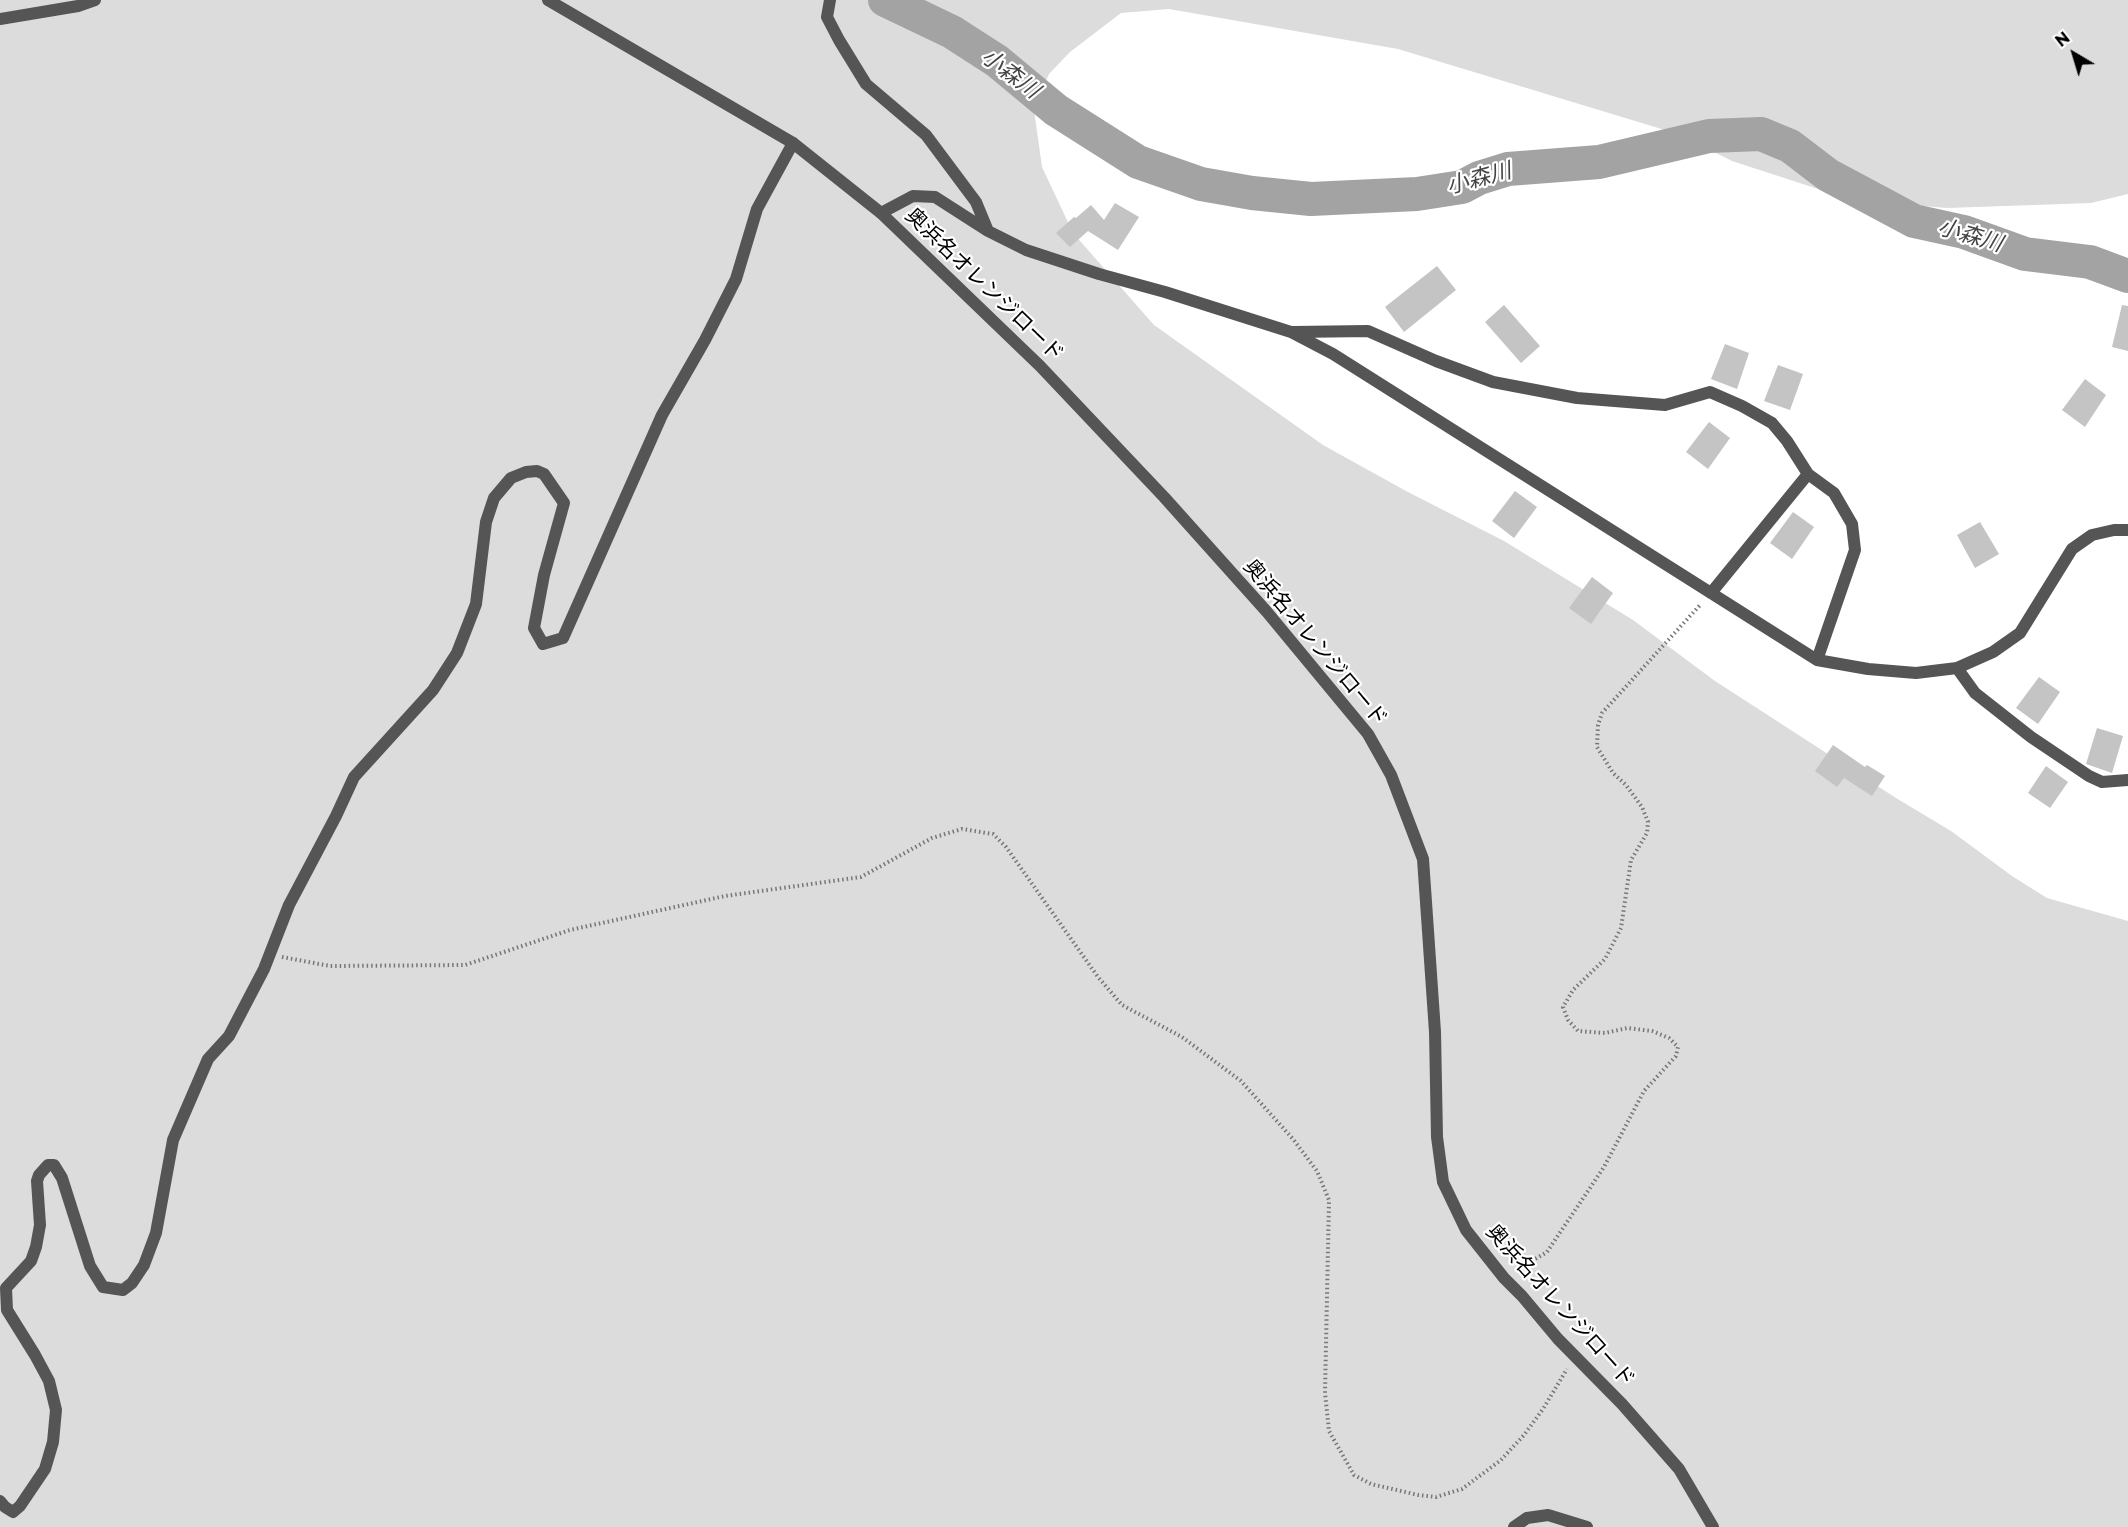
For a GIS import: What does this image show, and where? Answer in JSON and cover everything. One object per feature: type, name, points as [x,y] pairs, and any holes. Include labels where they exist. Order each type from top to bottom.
[{"type":"street","points":[[0,19],[78,6],[95,0]]},
{"type":"street","name":"奥浜名オレンジロード","points":[[548,0],[793,144],[881,213],[1040,366],[1164,497],[1296,647],[1368,734],[1391,775],[1423,859],[1435,1032],[1437,1137],[1443,1182],[1466,1230],[1504,1278],[1622,1404],[1679,1469],[1713,1527]]},
{"type":"street","points":[[830,0],[827,17],[838,40],[866,84],[926,135],[970,193],[988,231]]},
{"type":"street","points":[[0,1501],[12,1512],[20,1506],[45,1469],[53,1442],[56,1410],[49,1381],[8,1310],[6,1288],[31,1262],[36,1247],[40,1225],[37,1181],[39,1175],[48,1165],[54,1165],[62,1178],[90,1266],[104,1287],[123,1290],[132,1283],[144,1265],[156,1233],[173,1140],[208,1059],[229,1036],[270,955],[289,905],[354,777],[433,690],[457,653],[476,604],[486,522],[494,498],[511,478],[526,472],[537,471],[544,474],[564,502],[544,575],[534,628],[543,645],[563,638],[662,415],[705,340],[736,279],[757,209],[793,144]]},
{"type":"street","points":[[881,213],[913,196],[935,197],[988,231],[1026,250],[1291,332],[1333,354],[1817,660],[1868,669],[1916,673],[1957,668],[1993,652],[2020,633],[2072,549],[2092,536],[2114,530],[2128,530]]},
{"type":"street","points":[[1291,332],[1368,331],[1436,361],[1493,382],[1577,398],[1665,405],[1710,392],[1772,423],[1787,441],[1808,474],[1834,493],[1852,524],[1855,550],[1817,660]]},
{"type":"street","points":[[1712,593],[1808,474]]},
{"type":"street","points":[[1957,668],[1975,693],[2031,737],[2089,776],[2102,782],[2128,780]]},
{"type":"street","points":[[1514,1527],[1527,1518],[1548,1515],[1587,1527]]},
{"type":"path","points":[[1504,1278],[1547,1252],[1604,1167],[1644,1091],[1676,1056],[1678,1047],[1669,1038],[1652,1031],[1627,1029],[1605,1034],[1578,1031],[1568,1020],[1563,1006],[1573,990],[1605,959],[1622,928],[1631,860],[1647,833],[1648,822],[1642,807],[1626,785],[1613,773],[1597,747],[1598,725],[1602,713],[1712,593]]},
{"type":"path","points":[[270,955],[330,966],[465,965],[570,930],[725,896],[861,877],[932,838],[962,829],[993,834],[1005,847],[1098,977],[1122,1005],[1182,1037],[1241,1081],[1293,1138],[1317,1171],[1329,1200],[1325,1393],[1329,1431],[1354,1475],[1371,1484],[1418,1495],[1436,1497],[1461,1489],[1501,1460],[1524,1435],[1543,1409],[1575,1355]]},
{"type":"shaded area","points":[[0,0],[2128,0],[2128,194],[2091,203],[1947,208],[1852,200],[1732,161],[1678,134],[1398,49],[1169,9],[1121,13],[1070,52],[1049,74],[1034,110],[1042,167],[1073,233],[1154,325],[1323,445],[1504,541],[1633,620],[1715,681],[1951,831],[2012,876],[2047,898],[2128,921],[2128,1527],[0,1527]]},
{"type":"building","points":[[1115,203],[1139,217],[1118,250],[1088,231],[1070,247],[1056,233],[1091,205],[1104,220]]},
{"type":"building","points":[[1437,266],[1456,290],[1404,332],[1385,307]]},
{"type":"building","points":[[1504,305],[1540,346],[1521,363],[1485,322]]},
{"type":"building","points":[[2122,305],[2128,306],[2128,351],[2112,347]]},
{"type":"building","points":[[1725,344],[1749,353],[1737,389],[1711,379]]},
{"type":"building","points":[[1778,365],[1803,374],[1790,410],[1764,401]]},
{"type":"building","points":[[2085,379],[2106,395],[2085,427],[2062,410]]},
{"type":"building","points":[[1709,422],[1730,438],[1708,469],[1686,452]]},
{"type":"building","points":[[1515,491],[1537,507],[1514,538],[1492,521]]},
{"type":"building","points":[[1793,512],[1814,527],[1792,559],[1770,543]]},
{"type":"building","points":[[1980,522],[1999,554],[1975,568],[1957,535]]},
{"type":"building","points":[[1592,577],[1613,593],[1591,624],[1569,608]]},
{"type":"building","points":[[2039,677],[2060,692],[2038,724],[2016,708]]},
{"type":"building","points":[[2097,728],[2123,736],[2112,773],[2086,764]]},
{"type":"building","points":[[1833,745],[1865,767],[1867,765],[1885,776],[1872,796],[1844,778],[1837,787],[1815,771]]},
{"type":"building","points":[[2046,766],[2068,782],[2050,808],[2028,793]]},
{"type":"waterway","name":"小森川","points":[[885,0],[952,32],[997,61],[1056,110],[1138,162],[1201,184],[1252,193],[1311,199],[1417,194],[1462,187],[1479,178],[1508,169],[1599,162],[1709,136],[1761,134],[1790,146],[1828,175],[1914,221],[1964,232],[2025,254],[2090,262],[2128,276]]}]
